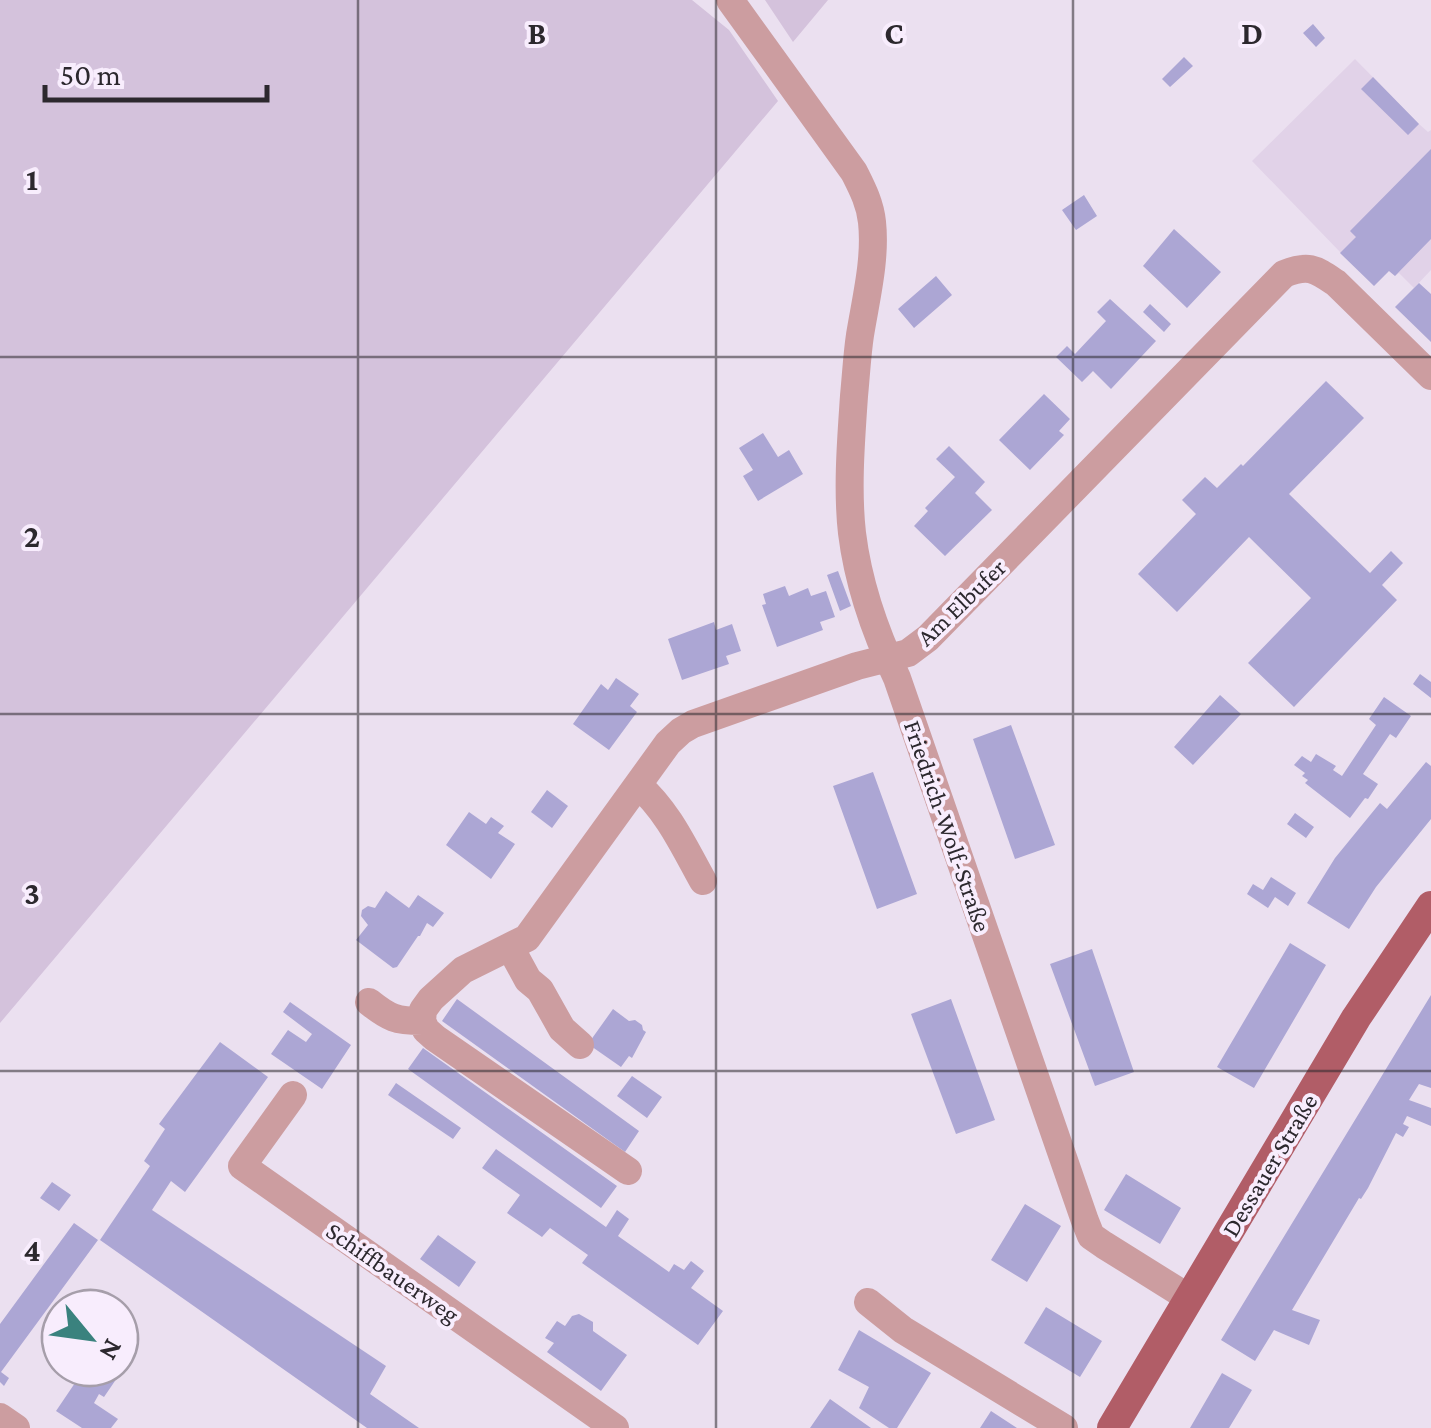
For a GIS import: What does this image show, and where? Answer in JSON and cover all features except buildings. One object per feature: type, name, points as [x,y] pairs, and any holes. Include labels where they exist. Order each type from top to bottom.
[{"type":"main road","name":"Dessauer Straße","points":[[1112,1428],[1356,1018],[1431,906]]},
{"type":"street","name":"Friedrich-Wolf-Straße","points":[[730,0],[854,172],[865,194],[872,220],[872,247],[855,385],[850,504],[857,562],[1084,1221],[1092,1236],[1104,1245],[1189,1298]]},
{"type":"street","name":"Am Elbufer","points":[[422,1021],[423,1010],[443,986],[463,970],[527,938],[538,926],[668,743],[681,731],[856,666],[908,652],[928,638],[1284,274],[1302,266],[1336,283],[1431,376]]},
{"type":"street","points":[[638,785],[672,825],[703,881]]},
{"type":"street","points":[[510,947],[562,1029],[580,1045]]},
{"type":"street","points":[[369,1002],[400,1021],[422,1021],[435,1038],[628,1171]]},
{"type":"street","name":"Schiffbauerweg","points":[[293,1095],[242,1166],[613,1428]]},
{"type":"street","points":[[868,1302],[903,1330],[1064,1428]]},
{"type":"street","points":[[0,1417],[16,1428]]},
{"type":"shaded area","points":[[0,0],[692,0],[729,30],[778,101],[0,1023]]},
{"type":"shaded area","points":[[765,0],[828,0],[793,42]]},
{"type":"shaded area","points":[[1355,59],[1419,124],[1428,132],[1431,130],[1431,270],[1414,288],[1399,273],[1395,276],[1341,253],[1252,161]]}]
